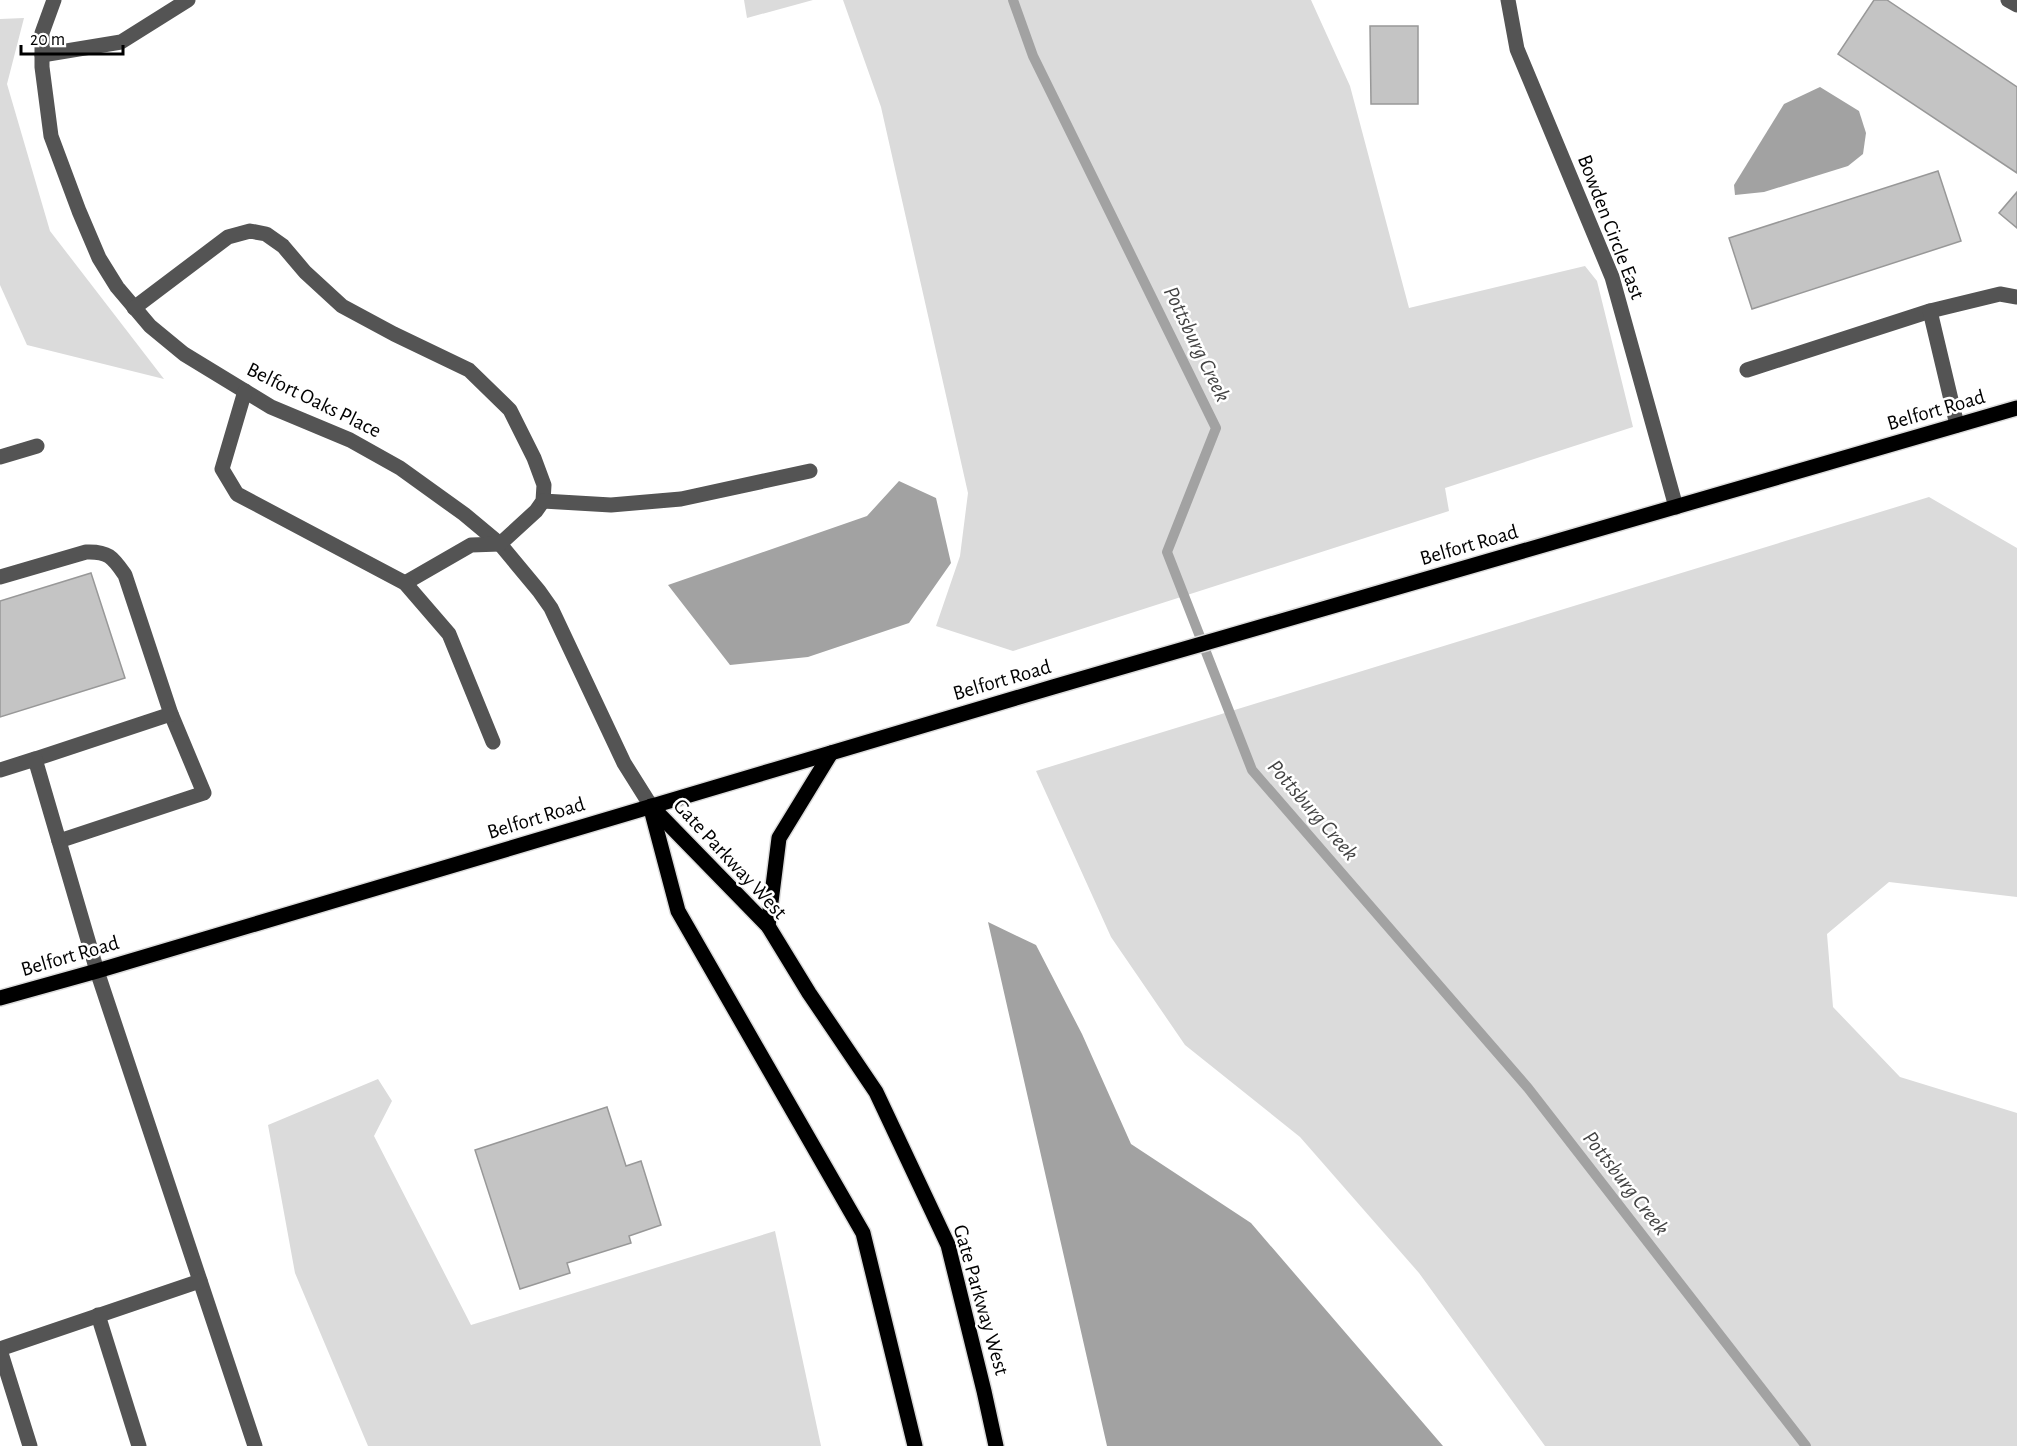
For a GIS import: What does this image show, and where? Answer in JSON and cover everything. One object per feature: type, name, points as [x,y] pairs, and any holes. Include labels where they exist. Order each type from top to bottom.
[{"type":"main road","name":"Belfort Road","points":[[0,998],[1053,687],[2017,408]]},
{"type":"main road","points":[[768,926],[779,838],[831,753]]},
{"type":"main road","name":"Gate Parkway West","points":[[651,806],[768,926],[809,993],[876,1092],[948,1245],[996,1446]]},
{"type":"main road","name":"Gate Parkway West","points":[[651,806],[678,911],[863,1233],[915,1446]]},
{"type":"street","name":"Belfort Oaks Place","points":[[54,0],[42,33],[45,101],[51,136],[99,258],[117,287],[150,326],[184,354],[271,407],[350,440],[400,468],[464,514],[500,544],[550,608],[624,763],[651,806]]},
{"type":"street","points":[[42,55],[121,42],[188,0]]},
{"type":"street","name":"Bowden Circle East","points":[[1508,0],[1517,49],[1612,277],[1676,507]]},
{"type":"street","points":[[2008,0],[2017,5]]},
{"type":"street","points":[[134,308],[228,237],[250,231],[266,234],[283,246],[304,272],[342,306],[469,370],[510,410],[544,484],[543,501],[536,511],[500,544],[471,545],[405,583]]},
{"type":"street","points":[[1747,370],[1930,311],[2000,294],[2017,297]]},
{"type":"street","points":[[1930,311],[1957,425]]},
{"type":"street","points":[[245,391],[222,469],[237,494],[405,583],[449,634],[493,742]]},
{"type":"street","points":[[0,457],[37,446]]},
{"type":"street","points":[[543,501],[612,505],[681,499],[810,471]]},
{"type":"street","points":[[0,577],[86,552],[98,551],[112,557],[124,575],[171,714],[204,793],[59,841]]},
{"type":"street","points":[[0,770],[171,714]]},
{"type":"street","points":[[36,759],[97,971],[255,1446]]},
{"type":"street","points":[[30,1446],[0,1349],[200,1281]]},
{"type":"street","points":[[98,1315],[139,1446]]},
{"type":"shaded area","points":[[744,0],[813,0],[747,18]]},
{"type":"shaded area","points":[[843,0],[1311,0],[1350,86],[1409,308],[1585,266],[1597,281],[1633,427],[1445,488],[1449,511],[1013,651],[936,626],[960,556],[968,493],[881,107]]},
{"type":"shaded area","points":[[24,18],[7,84],[50,231],[164,379],[27,345],[0,285],[0,19]]},
{"type":"shaded area","points":[[1820,87],[1859,111],[1866,133],[1863,154],[1848,166],[1764,192],[1735,195],[1734,185],[1784,104]]},
{"type":"shaded area","points":[[899,481],[936,498],[951,563],[909,623],[808,657],[730,665],[668,585],[867,516]]},
{"type":"shaded area","points":[[1929,497],[2017,548],[2017,897],[1889,882],[1827,934],[1833,1007],[1900,1077],[2017,1113],[2017,1446],[1545,1446],[1419,1273],[1300,1137],[1185,1045],[1111,937],[1036,771]]},
{"type":"shaded area","points":[[988,922],[1036,945],[1082,1034],[1131,1144],[1251,1223],[1443,1446],[1107,1446]]},
{"type":"shaded area","points":[[378,1079],[392,1101],[374,1136],[471,1325],[775,1231],[821,1446],[368,1446],[295,1273],[268,1125]]},
{"type":"building","points":[[1874,0],[1887,0],[2017,87],[2017,173],[1838,54]]},
{"type":"building","points":[[1370,26],[1418,26],[1418,104],[1371,104]]},
{"type":"building","points":[[1938,171],[1961,241],[1752,309],[1729,238]]},
{"type":"building","points":[[2017,192],[2017,228],[1999,213]]},
{"type":"building","points":[[91,573],[125,678],[0,717],[0,601]]},
{"type":"building","points":[[607,1107],[626,1166],[641,1161],[661,1225],[629,1236],[631,1243],[567,1263],[570,1273],[520,1289],[475,1150]]},
{"type":"waterway","name":"Pottsburg Creek","points":[[1013,0],[1033,56],[1216,428],[1167,552],[1252,770],[1528,1088],[1806,1446]]}]
